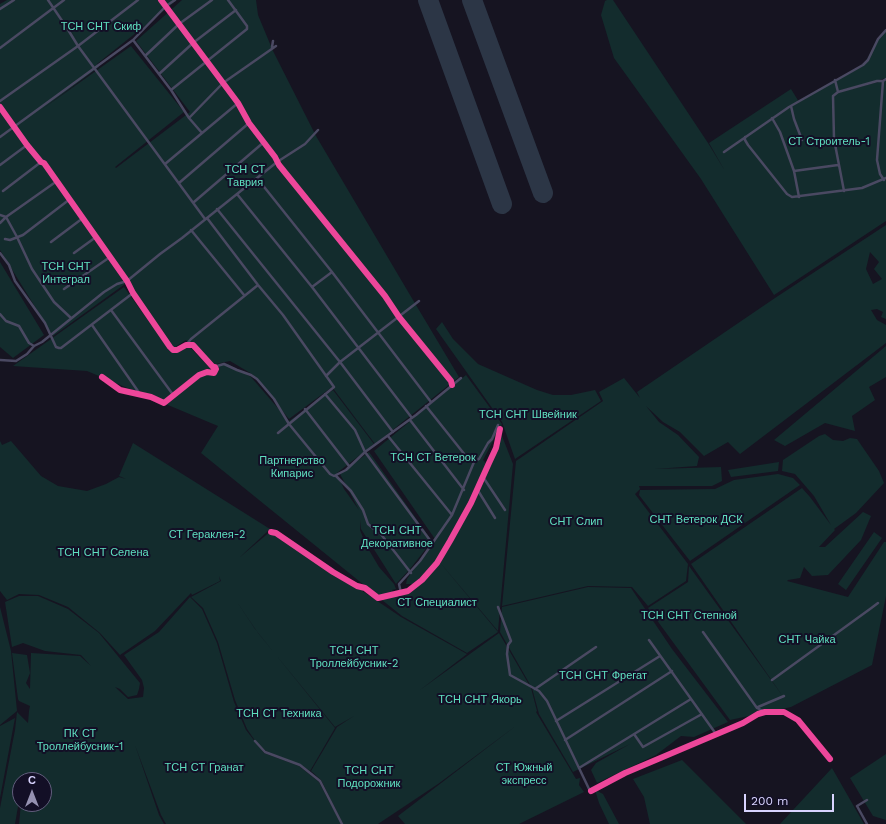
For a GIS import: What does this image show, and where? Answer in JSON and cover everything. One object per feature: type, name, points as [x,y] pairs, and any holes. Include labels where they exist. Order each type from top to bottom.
[{"type":"street","points":[[0,9],[14,0]]},
{"type":"street","points":[[48,0],[68,28],[78,46],[179,183],[283,315],[334,386],[278,433]]},
{"type":"street","points":[[0,48],[64,0]]},
{"type":"street","points":[[0,100],[78,46],[138,0]]},
{"type":"street","points":[[161,0],[238,103],[249,123],[275,157],[277,162],[385,296],[399,317],[451,381],[452,385]]},
{"type":"street","points":[[0,137],[133,40],[166,6],[175,0]]},
{"type":"street","points":[[145,56],[180,24],[212,0]]},
{"type":"street","points":[[171,90],[247,29],[247,26],[228,0]]},
{"type":"street","points":[[159,74],[194,43],[236,10]]},
{"type":"street","points":[[724,152],[791,106],[866,63],[878,39],[886,30]]},
{"type":"street","points":[[133,40],[171,90],[189,118],[202,133]]},
{"type":"street","points":[[272,47],[273,41]]},
{"type":"street","points":[[189,118],[223,83],[262,56],[272,47],[276,46]]},
{"type":"street","points":[[844,191],[834,139],[832,100],[834,94],[886,79]]},
{"type":"street","points":[[835,80],[838,92]]},
{"type":"street","points":[[745,137],[748,145],[787,194],[792,197],[862,188],[885,179],[877,167],[882,81]]},
{"type":"street","points":[[165,164],[238,103]]},
{"type":"street","points":[[791,106],[802,140]]},
{"type":"street","points":[[0,107],[27,145],[44,163],[84,218],[172,349],[177,350],[186,345],[190,339],[258,285]]},
{"type":"street","points":[[772,118],[780,132],[794,171],[799,197]]},
{"type":"street","points":[[179,183],[249,123]]},
{"type":"street","points":[[0,360],[16,361],[27,354],[34,346],[42,342],[104,292],[117,284],[126,281],[277,162],[305,144],[318,130]]},
{"type":"street","points":[[194,202],[264,142]]},
{"type":"street","points":[[0,165],[27,145]]},
{"type":"street","points":[[3,191],[42,162]]},
{"type":"street","points":[[794,171],[838,165]]},
{"type":"street","points":[[257,178],[332,272],[431,402]]},
{"type":"street","points":[[0,223],[6,217],[57,181]]},
{"type":"street","points":[[237,194],[359,348],[464,490]]},
{"type":"street","points":[[5,239],[10,240],[17,236],[23,235],[70,200]]},
{"type":"street","points":[[217,209],[340,362],[393,432]]},
{"type":"street","points":[[0,215],[6,217],[17,236],[32,269],[54,302],[71,318]]},
{"type":"street","points":[[51,242],[84,218]]},
{"type":"street","points":[[191,230],[244,295]]},
{"type":"street","points":[[74,253],[96,237]]},
{"type":"street","points":[[0,253],[9,265],[15,281],[44,324],[56,347],[60,348],[92,325],[133,292]]},
{"type":"street","points":[[64,289],[110,257]]},
{"type":"street","points":[[312,287],[332,272]]},
{"type":"street","points":[[326,376],[340,362],[419,301]]},
{"type":"street","points":[[111,310],[174,396]]},
{"type":"street","points":[[0,314],[6,321],[18,326],[29,343],[34,346]]},
{"type":"street","points":[[92,325],[140,394]]},
{"type":"street","points":[[102,378],[120,390],[140,394],[164,403],[199,375],[207,372],[214,372],[216,368],[213,367],[193,345],[186,345]]},
{"type":"street","points":[[213,367],[224,364],[258,379],[274,399],[289,424],[330,474],[336,476],[351,491],[363,510],[368,524],[380,533],[411,573]]},
{"type":"street","points":[[336,476],[346,470],[365,452],[411,419],[461,378]]},
{"type":"street","points":[[325,394],[355,430],[365,452],[432,543]]},
{"type":"street","points":[[426,406],[469,460],[474,462]]},
{"type":"street","points":[[306,410],[349,466]]},
{"type":"street","points":[[401,593],[399,584],[420,562],[452,515],[464,490],[474,462],[479,459],[492,439],[498,425]]},
{"type":"street","points":[[272,532],[276,533],[333,572],[357,586],[365,588],[378,598],[408,591],[416,586],[437,563],[477,489],[496,448],[500,429]]},
{"type":"street","points":[[388,436],[452,515]]},
{"type":"street","points":[[482,477],[505,510]]},
{"type":"street","points":[[477,489],[495,518]]},
{"type":"street","points":[[772,680],[878,603]]},
{"type":"street","points":[[498,607],[511,641],[508,645],[507,654],[510,675],[539,691],[547,701],[590,791],[625,773],[744,723],[758,714],[765,712],[784,712],[798,720],[830,759]]},
{"type":"street","points":[[703,632],[757,708],[765,712]]},
{"type":"street","points":[[649,640],[716,734]]},
{"type":"street","points":[[535,689],[596,647]]},
{"type":"street","points":[[556,721],[660,656]]},
{"type":"street","points":[[565,740],[672,671]]},
{"type":"street","points":[[757,708],[784,696]]},
{"type":"street","points":[[579,768],[691,699]]},
{"type":"street","points":[[634,734],[643,747],[702,714]]},
{"type":"street","points":[[255,742],[265,752],[300,765],[320,781],[342,824]]},
{"type":"street","points":[[867,800],[857,806],[867,824]]},
{"type":"green space","points":[[7,0],[47,0],[77,39],[48,0],[177,0],[97,64],[99,67],[41,110],[131,46],[184,112],[115,167],[116,168],[190,112],[136,41],[182,0],[256,0],[258,15],[273,51],[316,136],[459,377],[375,444],[332,387],[289,419],[252,374],[230,361],[211,365],[186,340],[172,349],[58,184],[125,284],[53,336],[0,250],[0,4]]},
{"type":"green space","name":"СТ Строитель-1","points":[[613,0],[725,171],[709,143],[791,89],[799,102],[835,81],[837,93],[886,80],[886,221],[774,295],[701,179],[614,58],[601,15],[605,1]]},
{"type":"green space","points":[[886,31],[886,78],[838,91],[836,81],[863,66],[878,39]]},
{"type":"green space","name":"СНТ Слип","points":[[886,225],[886,319],[881,317],[883,312],[877,309],[871,310],[877,320],[886,325],[886,343],[740,454],[728,442],[704,456],[680,432],[663,422],[646,406],[659,422],[678,435],[699,457],[697,466],[655,469],[721,467],[722,481],[712,486],[639,486],[640,489],[635,494],[688,564],[686,581],[648,606],[632,587],[588,586],[502,606],[516,461],[603,401],[599,392],[624,378],[640,398],[637,392],[775,298]],"holes":[[[870,252],[879,262],[874,269],[882,279],[873,284],[866,269]]]},
{"type":"green space","points":[[0,262],[44,335],[13,358],[0,347]]},
{"type":"green space","name":"Партнерство Кипарис","points":[[124,287],[171,352],[186,343],[208,366],[228,364],[251,377],[289,421],[333,390],[374,444],[337,473],[344,489],[359,510],[340,474],[369,452],[432,541],[396,584],[361,529],[361,520],[360,530],[366,545],[379,567],[394,584],[396,589],[392,590],[393,592],[380,598],[201,453],[218,426],[87,371],[13,366]]},
{"type":"green space","name":"ТСН СНТ Швейник","points":[[442,322],[453,339],[478,364],[537,390],[553,395],[571,395],[595,390],[601,401],[515,459],[502,422],[436,329]]},
{"type":"green space","points":[[886,346],[886,377],[869,387],[875,400],[852,416],[855,431],[825,423],[785,446],[774,440]]},
{"type":"green space","points":[[466,375],[502,424],[483,460],[486,463],[500,431],[513,464],[498,631],[437,559],[498,632],[467,653],[402,616],[382,600],[410,592],[434,566],[435,563],[415,584],[406,584],[407,579],[435,539],[374,451]]},
{"type":"green space","points":[[825,434],[833,440],[843,441],[850,438],[857,439],[879,471],[884,483],[856,513],[834,529],[835,530],[819,547],[825,547],[863,512],[871,516],[861,540],[828,575],[812,576],[804,567],[800,578],[787,581],[848,597],[884,542],[886,542],[886,596],[872,665],[791,707],[730,720],[648,608],[688,582],[689,566],[784,698],[691,564],[802,488],[831,525],[814,496],[795,474],[782,471],[783,460],[819,436]]},
{"type":"green space","points":[[0,441],[2,445],[11,441],[41,476],[58,486],[87,491],[106,484],[119,477],[126,479],[119,476],[133,443],[270,529],[239,558],[272,530],[401,617],[467,654],[420,690],[499,633],[531,688],[536,712],[576,779],[580,778],[579,785],[584,792],[519,824],[405,824],[398,816],[517,725],[438,784],[378,824],[343,824],[321,780],[311,771],[337,727],[354,716],[335,727],[275,654],[335,728],[310,771],[301,765],[266,751],[256,742],[247,729],[235,700],[218,642],[203,608],[191,597],[221,581],[219,576],[220,581],[192,595],[191,593],[155,631],[120,655],[100,633],[68,607],[39,595],[19,594],[7,600],[0,591]]},
{"type":"green space","points":[[779,462],[778,471],[731,477],[728,470]]},
{"type":"green space","name":"СНТ Ветерок ДСК","points":[[778,474],[793,478],[800,485],[690,561],[639,495],[640,490],[715,489],[734,480]]},
{"type":"green space","points":[[874,532],[882,538],[846,590],[838,584]]},
{"type":"green space","name":"ТСН СНТ Фрегат","points":[[588,587],[631,588],[672,649],[728,722],[694,737],[681,736],[656,755],[597,783],[591,770],[596,763],[630,744],[573,772],[539,714],[532,688],[500,632],[502,607]]},
{"type":"green space","points":[[19,596],[38,596],[68,609],[99,633],[140,683],[137,695],[128,697],[120,689],[115,687],[128,699],[143,697],[144,688],[142,680],[124,655],[159,632],[190,597],[202,609],[217,643],[234,702],[246,730],[264,753],[299,766],[319,782],[341,824],[166,824],[161,815],[135,745],[159,815],[164,824],[19,824],[20,812],[52,812],[52,772],[12,772],[12,812],[17,812],[15,824],[0,824],[0,808],[17,712],[28,723],[30,706],[19,701],[18,699],[12,653],[27,655],[30,673],[26,683],[30,689],[31,653],[80,656],[91,666],[81,655],[45,651],[23,643],[12,647],[5,602]]},
{"type":"green space","points":[[0,607],[11,651],[17,711],[0,725]]},
{"type":"green space","points":[[15,718],[0,798],[0,726]]},
{"type":"green space","points":[[886,754],[886,820],[873,816],[850,778]]},
{"type":"green space","points":[[682,760],[746,824],[650,824],[644,797],[633,779]]},
{"type":"green space","points":[[832,768],[864,824],[780,824]]},
{"type":"green space","points":[[595,790],[603,794],[619,824],[609,824],[599,803]]},
{"type":"runway","points":[[428,0],[502,204]]},
{"type":"runway","points":[[472,0],[543,193]]},
{"type":"cycle path","points":[[161,0],[238,103],[249,123],[275,157],[279,165],[385,296],[399,317],[451,381],[452,385]]},
{"type":"cycle path","points":[[0,107],[27,145],[41,162],[44,163],[127,281],[133,293],[170,347],[173,350],[177,350],[186,345],[193,345],[216,369],[214,373],[207,372],[199,375],[164,403],[151,397],[120,390],[102,377]]},
{"type":"cycle path","points":[[271,532],[276,533],[333,572],[357,586],[365,588],[378,598],[408,591],[422,580],[437,563],[450,541],[471,503],[496,448],[500,429]]},
{"type":"cycle path","points":[[591,791],[625,773],[743,723],[758,714],[765,712],[784,712],[798,720],[830,759]]},
{"type":"park label","name":"ТСН СНТ Скиф","points":[[101,27]]},
{"type":"park label","name":"ТСН СТ Таврия","points":[[245,176]]},
{"type":"park label","name":"ТСН СНТ Интеграл","points":[[66,273]]},
{"type":"park label","name":"ТСН СТ Ветерок","points":[[433,458]]},
{"type":"park label","name":"СТ Гераклея-2","points":[[207,535]]},
{"type":"park label","name":"ТСН СНТ Декоративное","points":[[397,537]]},
{"type":"park label","name":"ТСН СНТ Селена","points":[[103,553]]},
{"type":"park label","name":"СТ Специалист","points":[[437,603]]},
{"type":"park label","name":"ТСН СНТ Степной","points":[[689,616]]},
{"type":"park label","name":"СНТ Чайка","points":[[807,640]]},
{"type":"park label","name":"ТСН СНТ Троллейбусник-2","points":[[354,657]]},
{"type":"park label","name":"ТСН СНТ Якорь","points":[[480,700]]},
{"type":"park label","name":"ТСН СТ Техника","points":[[279,714]]},
{"type":"park label","name":"ПК СТ Троллейбусник-1","points":[[80,740]]},
{"type":"park label","name":"ТСН СТ Гранат","points":[[204,768]]},
{"type":"park label","name":"СТ Южный экспресс","points":[[524,774]]},
{"type":"park label","name":"ТСН СНТ Подорожник","points":[[369,777]]}]
